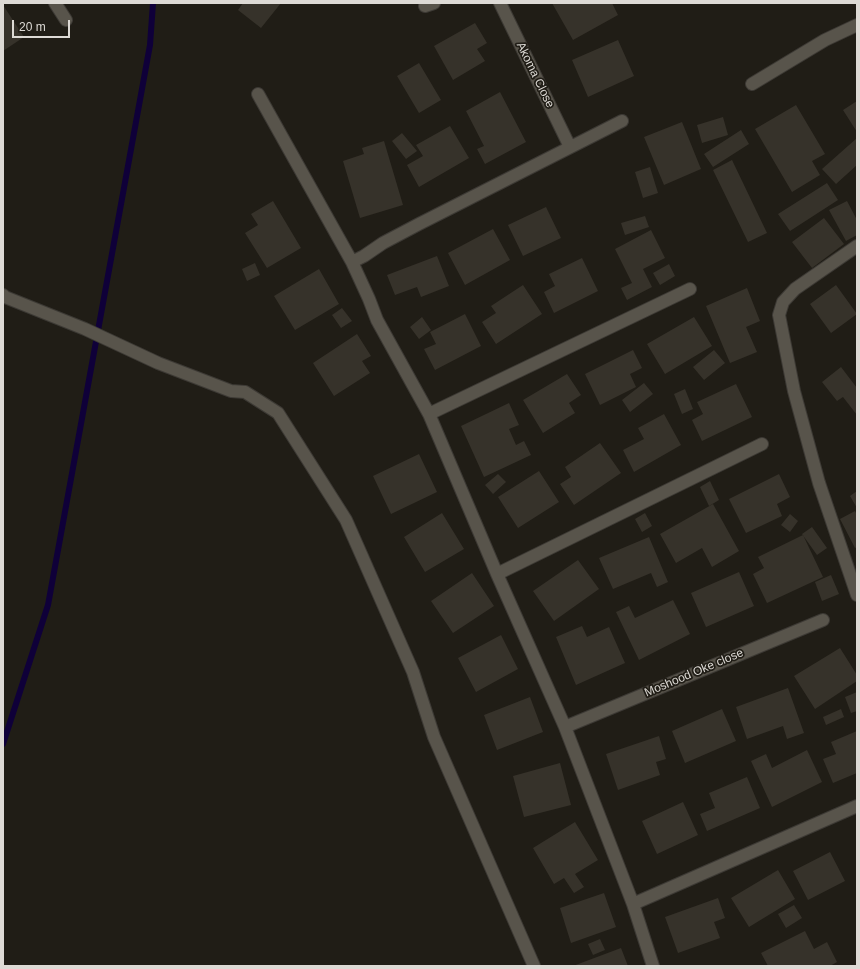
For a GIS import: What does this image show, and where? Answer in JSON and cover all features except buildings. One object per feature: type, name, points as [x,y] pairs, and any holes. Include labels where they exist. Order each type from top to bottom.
[{"type":"street","points":[[55,3],[66,20]]},
{"type":"street","name":"Akoma Close","points":[[500,3],[570,147]]},
{"type":"street","points":[[752,84],[825,40],[857,25]]},
{"type":"street","points":[[258,94],[352,262],[377,320],[429,414],[497,574],[565,727],[633,904],[653,966]]},
{"type":"street","points":[[352,262],[383,243],[622,121]]},
{"type":"street","points":[[857,246],[795,290],[783,302],[779,316],[794,391],[819,483],[857,594]]},
{"type":"street","points":[[429,414],[690,289]]},
{"type":"street","points":[[4,298],[85,329],[158,364],[231,391],[245,392],[278,413],[346,520],[413,672],[434,737],[534,966]]},
{"type":"street","points":[[497,574],[762,444]]},
{"type":"street","name":"Moshood Oke close","points":[[565,727],[823,620]]},
{"type":"street","points":[[633,904],[857,806]]},
{"type":"waterway","points":[[3,744],[48,605],[150,45],[153,3]]}]
